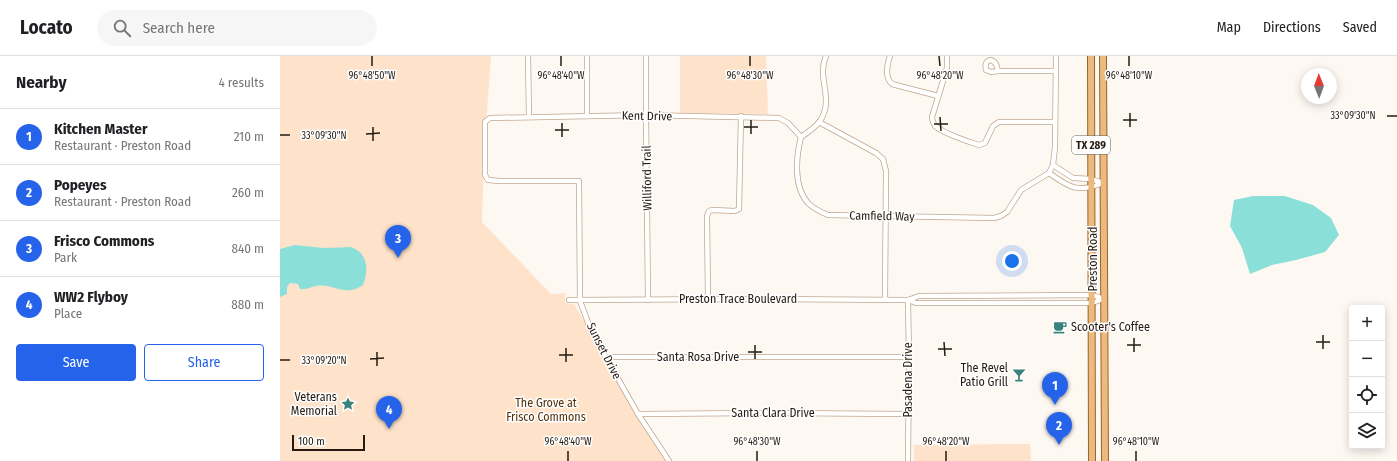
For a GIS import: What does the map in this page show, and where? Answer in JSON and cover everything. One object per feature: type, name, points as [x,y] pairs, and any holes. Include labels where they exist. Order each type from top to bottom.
[{"type":"main road","name":"Preston Road","points":[[1090,56],[1092,461]]},
{"type":"main road","name":"Preston Road","points":[[1103,56],[1105,461]]},
{"type":"main road","points":[[1092,406],[1105,406]]},
{"type":"street","points":[[528,56],[529,117]]},
{"type":"street","points":[[587,56],[587,116]]},
{"type":"street","name":"Williford Trail","points":[[646,56],[648,300]]},
{"type":"street","points":[[801,137],[819,122],[825,109],[827,100],[822,72],[826,56]]},
{"type":"street","points":[[890,56],[887,76],[892,84],[938,96]]},
{"type":"street","points":[[947,56],[947,68],[932,117],[934,125],[979,145],[985,143],[993,126],[999,122],[1055,122]]},
{"type":"street","points":[[1056,56],[1055,147],[1053,165],[1049,173],[1068,186],[1077,188],[1091,188],[1104,183]]},
{"type":"street","points":[[998,71],[1055,71]]},
{"type":"street","name":"Kent Drive","points":[[579,181],[488,180],[485,175],[485,122],[490,118],[529,117],[646,115],[741,116],[783,119],[801,137]]},
{"type":"street","points":[[708,299],[707,216],[712,210],[735,211],[739,209],[741,116]]},
{"type":"street","points":[[819,122],[883,158],[886,171],[885,299]]},
{"type":"street","name":"Camfield Way","points":[[801,137],[797,160],[798,181],[802,195],[809,204],[828,215],[994,218],[1007,212],[1021,190],[1049,173]]},
{"type":"street","points":[[1053,165],[1073,178],[1091,179],[1104,183]]},
{"type":"street","name":"Sunset Drive","points":[[579,181],[580,301],[592,333],[638,414],[669,461]]},
{"type":"street","name":"Preston Trace Boulevard","points":[[908,300],[919,296],[1092,295],[1104,299]]},
{"type":"street","points":[[1014,296],[1014,303]]},
{"type":"street","name":"Preston Trace Boulevard","points":[[569,300],[885,299],[908,300],[916,303],[1092,303],[1104,299]]},
{"type":"street","name":"Pasadena Drive","points":[[908,300],[908,461]]},
{"type":"street","name":"Santa Rosa Drive","points":[[606,357],[909,357]]},
{"type":"street","name":"Santa Clara Drive","points":[[638,414],[908,414]]},
{"type":"green space","name":"The Grove at Frisco Commons","points":[[280,56],[491,56],[484,152],[482,222],[551,294],[565,293],[565,303],[574,304],[668,461],[280,461]]},
{"type":"green space","points":[[680,56],[766,56],[768,114],[680,113]]},
{"type":"green space","points":[[1030,444],[1031,461],[914,461],[914,445]]},
{"type":"water","points":[[1253,196],[1285,196],[1313,205],[1331,218],[1339,235],[1325,252],[1272,265],[1250,274],[1242,248],[1230,226],[1234,200]]},
{"type":"water","points":[[295,245],[324,248],[351,247],[357,250],[361,253],[366,263],[366,274],[363,285],[356,289],[350,290],[329,286],[316,286],[300,289],[298,284],[290,283],[287,287],[287,294],[280,297],[280,249]]},
{"type":"place","name":"Frisco Commons","points":[[398,258]]},
{"type":"place","name":"Scooter's Coffee","points":[[1060,327]]},
{"type":"place","name":"The Revel Patio Grill","points":[[1019,375]]},
{"type":"place","name":"Veterans Memorial","points":[[348,404]]},
{"type":"place","name":"Kitchen Master","points":[[1055,405]]},
{"type":"place","name":"WW2 Flyboy","points":[[389,429]]},
{"type":"place","name":"Popeyes","points":[[1059,445]]}]
